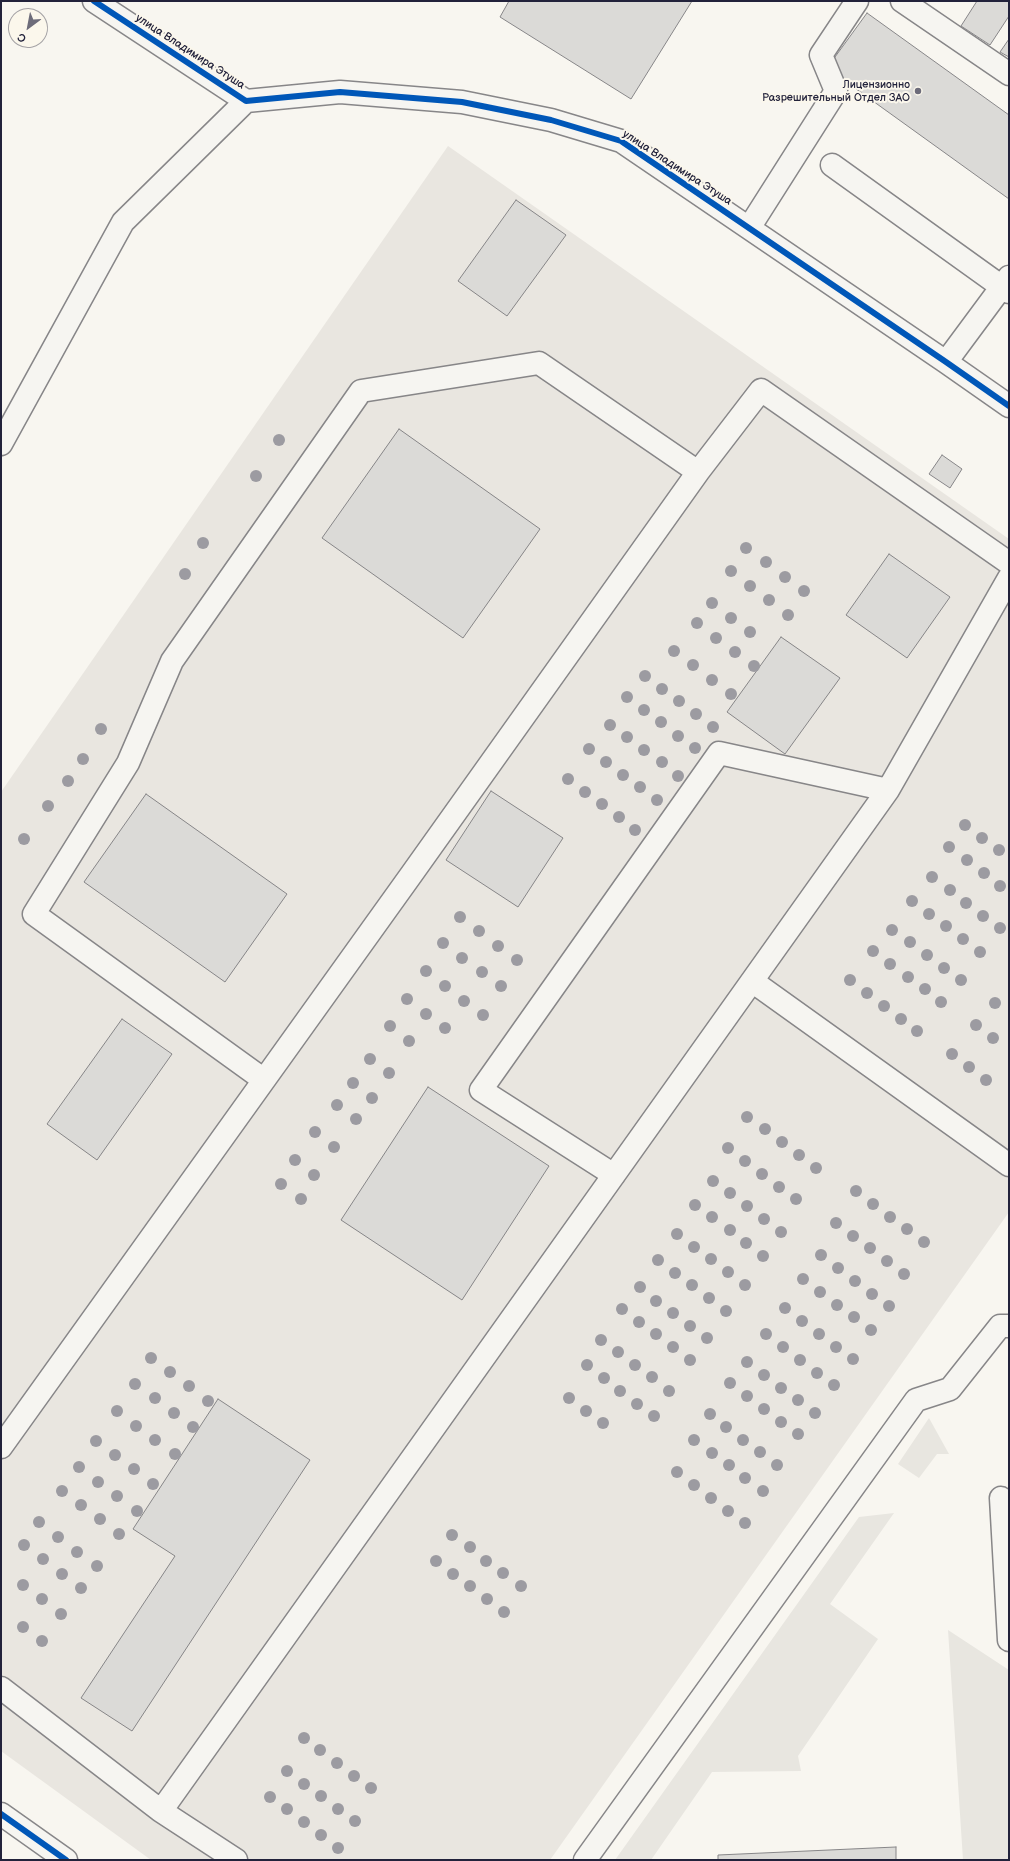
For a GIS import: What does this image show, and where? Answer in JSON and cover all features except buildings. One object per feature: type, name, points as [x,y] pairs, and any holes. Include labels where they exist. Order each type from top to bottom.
[{"type":"street","name":"улица Владимира Этуша","points":[[94,1],[246,101],[340,92],[462,102],[551,120],[621,141],[1009,406]]},
{"type":"street","points":[[749,228],[836,91],[821,54],[857,1]]},
{"type":"street","points":[[902,1],[1009,74]]},
{"type":"street","points":[[1,444],[123,222],[246,101]]},
{"type":"street","points":[[832,165],[1006,286],[946,362]]},
{"type":"street","points":[[264,1080],[34,914],[128,763],[172,661],[361,390],[539,363],[698,472]]},
{"type":"street","points":[[1,1447],[698,472],[761,390],[1009,563]]},
{"type":"street","points":[[161,1811],[888,790],[1009,578]]},
{"type":"street","points":[[614,1175],[481,1090],[719,753],[888,790]]},
{"type":"street","points":[[752,981],[1009,1164]]},
{"type":"street","points":[[585,1860],[916,1400],[950,1390],[1000,1326],[1009,1326]]},
{"type":"street","points":[[1001,1498],[1009,1640]]},
{"type":"street","points":[[1,1688],[161,1811],[236,1860]]},
{"type":"street","points":[[1,1814],[66,1860]]},
{"type":"shaded area","points":[[448,146],[1009,539],[1009,1212],[550,1860],[151,1860],[1,1751],[1,792]]},
{"type":"shaded area","points":[[929,1418],[949,1454],[937,1454],[919,1478],[898,1464]]},
{"type":"shaded area","points":[[894,1513],[830,1604],[878,1639],[798,1756],[801,1771],[712,1772],[651,1860],[615,1860],[859,1517]]},
{"type":"shaded area","points":[[948,1630],[1009,1670],[1009,1860],[963,1860]]},
{"type":"cycle path","points":[[94,1],[246,101],[340,92],[462,102],[551,120],[621,141],[1009,406]]},
{"type":"cycle path","points":[[1,1814],[66,1860]]},
{"type":"place","name":"Лицензионно Разрешительный Отдел ЗАО","points":[[918,91]]}]
